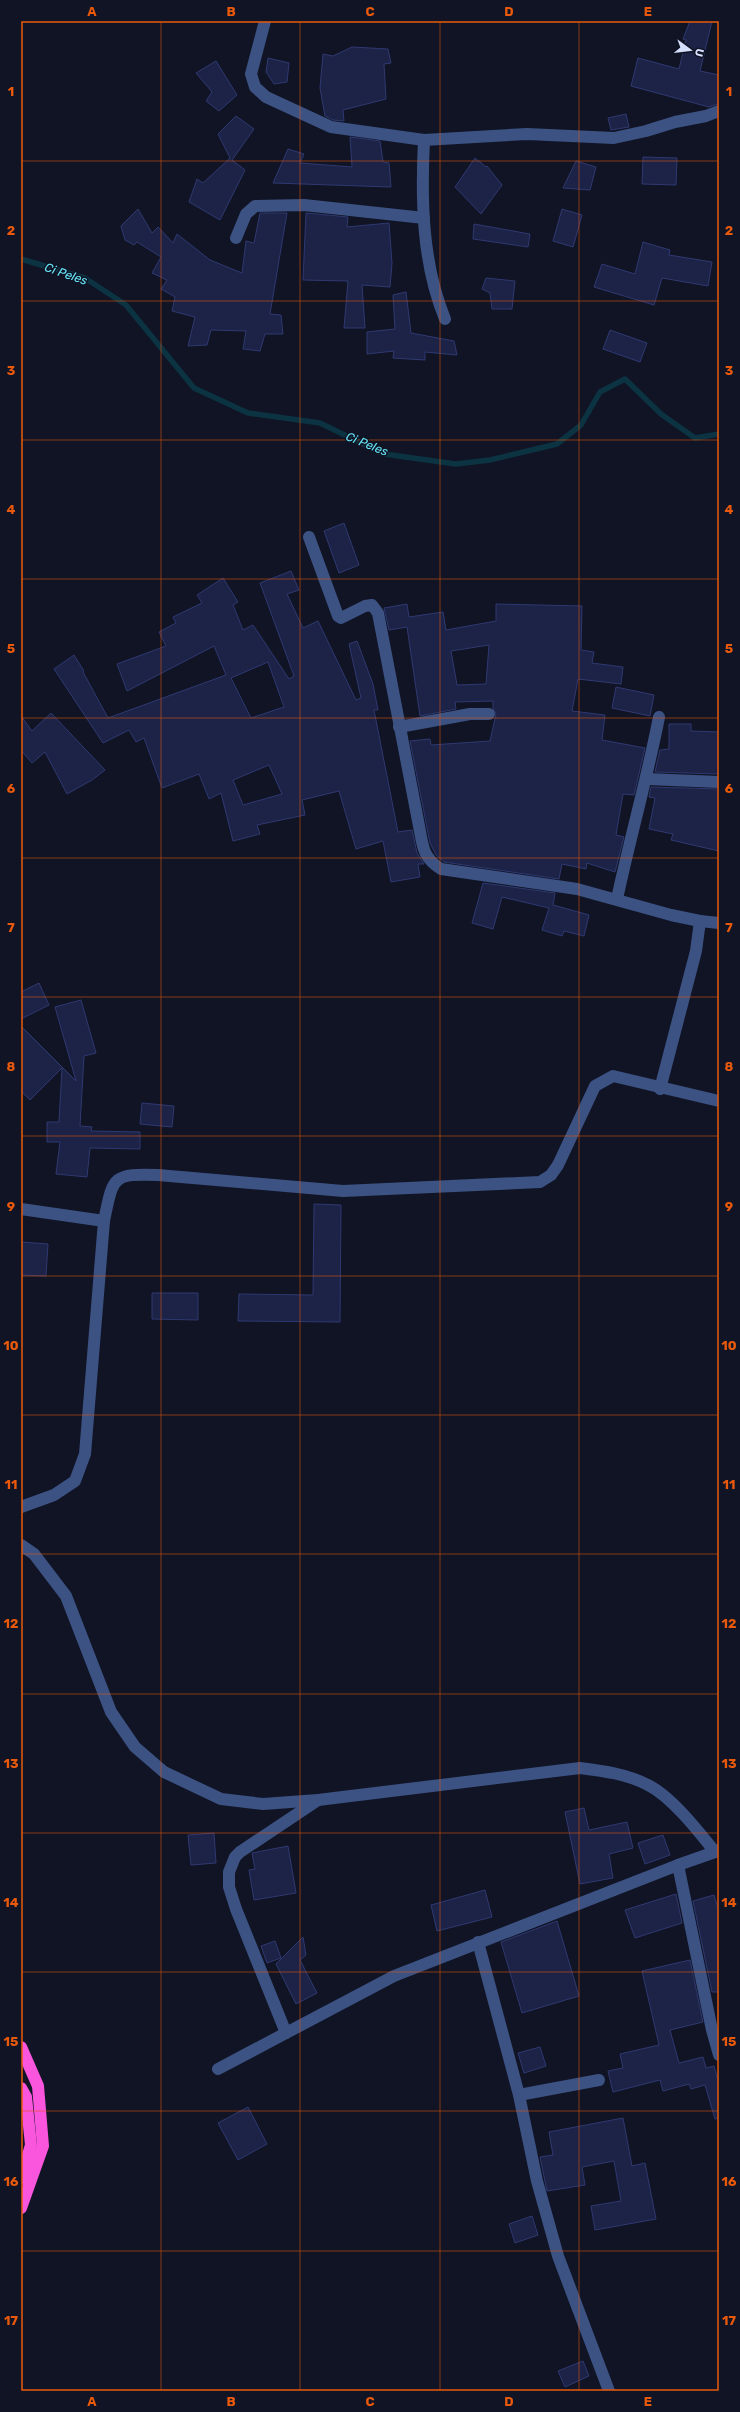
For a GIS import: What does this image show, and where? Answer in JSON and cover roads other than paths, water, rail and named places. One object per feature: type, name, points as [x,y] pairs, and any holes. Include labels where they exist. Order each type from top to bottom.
[{"type":"highway","points":[[21,2047],[38,2086],[43,2146],[21,2208]]},
{"type":"highway","points":[[21,2088],[26,2097],[31,2145],[21,2179]]},
{"type":"street","points":[[265,21],[251,74],[252,81],[258,92],[266,98],[331,126],[424,140],[527,134],[614,138],[646,131],[675,122],[706,116],[719,111]]},
{"type":"street","points":[[424,140],[421,191],[424,218],[438,302],[445,319]]},
{"type":"street","points":[[236,238],[246,214],[255,206],[304,205],[424,218]]},
{"type":"street","points":[[309,537],[338,616],[341,618],[365,606],[375,606],[426,857],[432,864],[441,869],[577,889],[671,915],[719,923]]},
{"type":"street","points":[[399,727],[470,714],[489,714]]},
{"type":"street","points":[[617,899],[631,833],[647,779],[660,717]]},
{"type":"street","points":[[647,779],[719,782]]},
{"type":"street","points":[[660,1088],[696,952],[700,921]]},
{"type":"street","points":[[21,1507],[54,1495],[75,1481],[85,1454],[104,1221],[114,1183],[120,1177],[131,1174],[343,1191],[540,1182],[551,1175],[558,1165],[595,1086],[613,1076],[719,1102]]},
{"type":"street","points":[[21,1209],[104,1221]]},
{"type":"street","points":[[21,1545],[34,1554],[66,1596],[111,1712],[135,1747],[164,1772],[221,1799],[263,1804],[318,1800],[580,1768],[618,1774],[650,1785],[691,1822],[717,1851],[678,1864],[394,1976],[337,2004],[218,2069]]},
{"type":"street","points":[[286,2033],[236,1909],[229,1887],[229,1872],[235,1857],[240,1852],[318,1800]]},
{"type":"street","points":[[678,1864],[712,2030],[717,2037],[719,2055]]},
{"type":"street","points":[[478,1942],[519,2095],[537,2181],[558,2256],[609,2391]]},
{"type":"street","points":[[519,2095],[599,2080]]},
{"type":"waterway","name":"Ci Peles","points":[[21,259],[85,278],[126,305],[194,388],[248,413],[320,423],[384,454],[456,464],[490,460],[557,444],[581,425],[600,392],[625,379],[661,414],[695,438],[719,434]]}]
